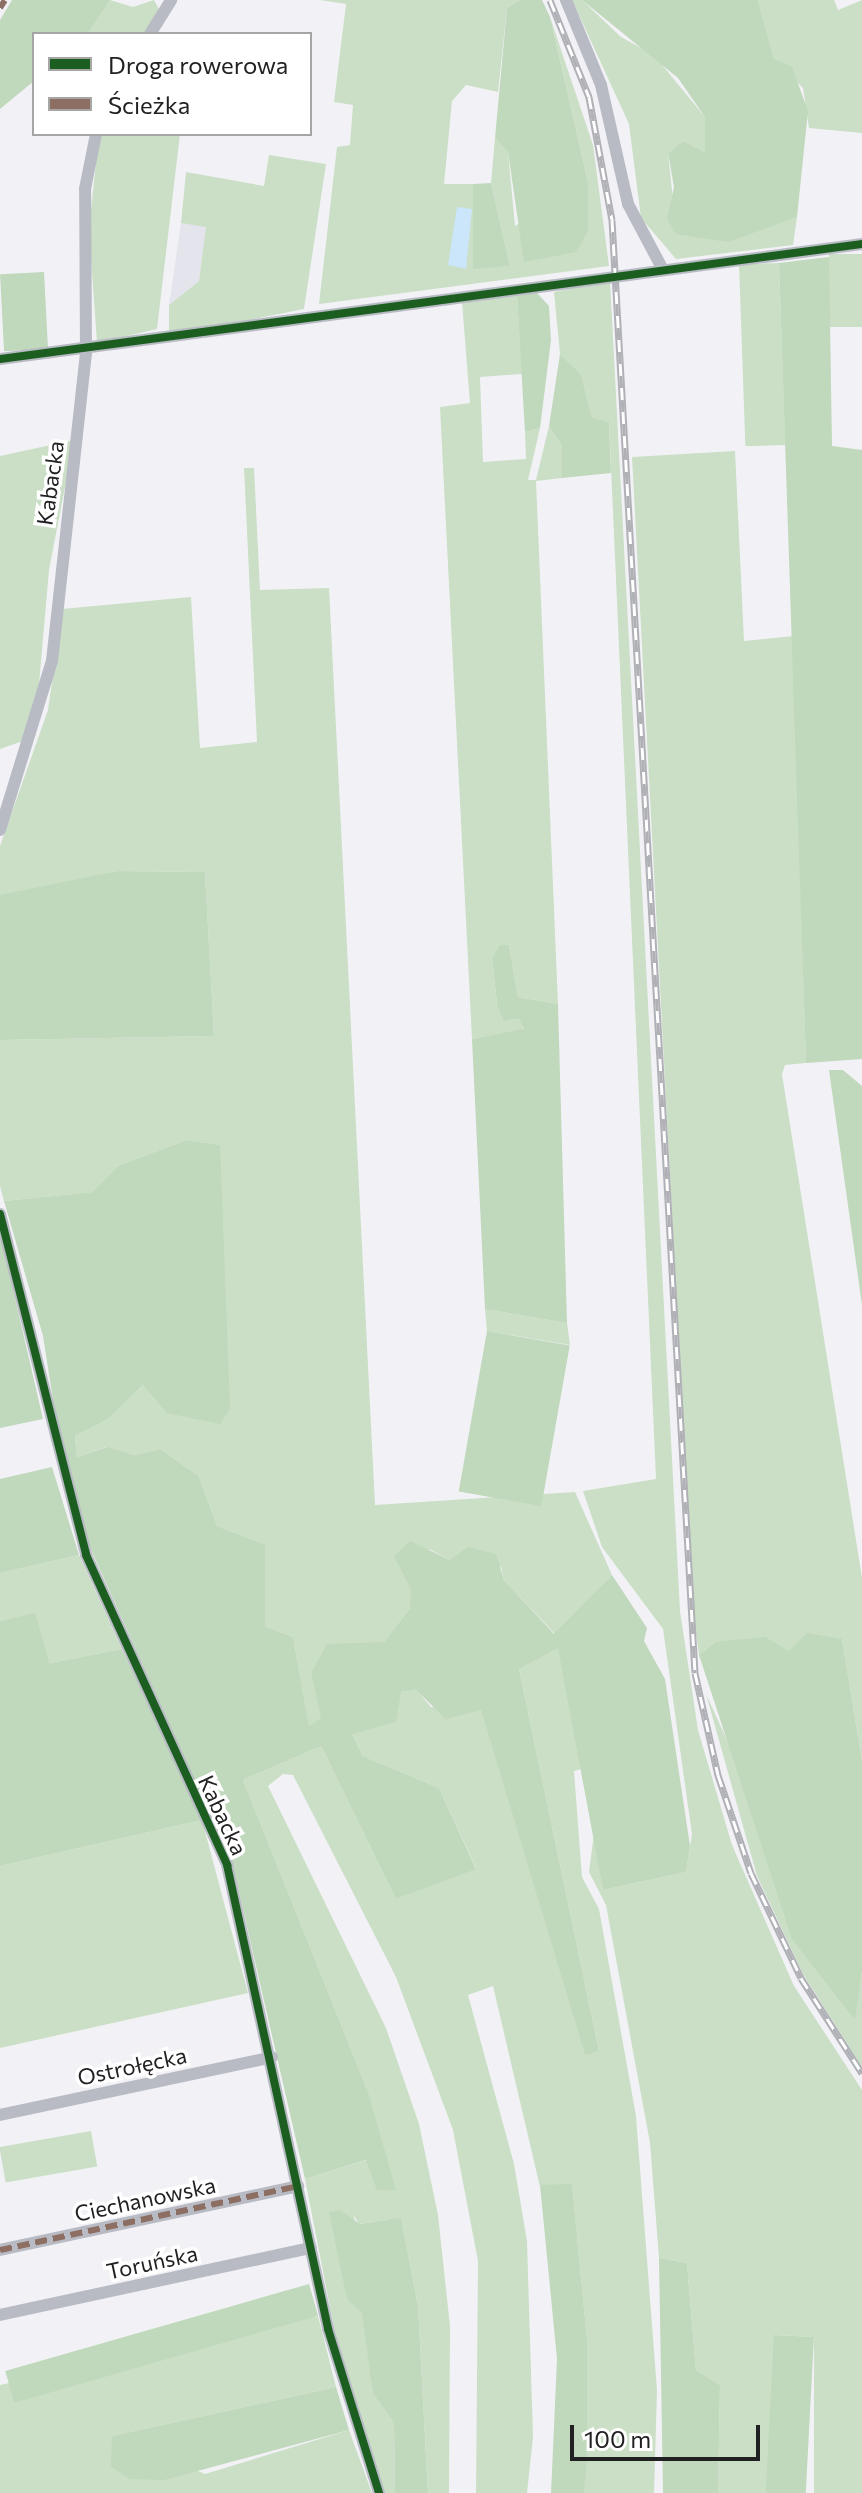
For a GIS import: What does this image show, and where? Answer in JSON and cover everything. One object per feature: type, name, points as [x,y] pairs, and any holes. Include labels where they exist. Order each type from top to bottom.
[{"type":"street","points":[[151,32],[171,0]]},
{"type":"street","points":[[566,0],[601,85],[628,204],[661,266]]},
{"type":"street","name":"Kabacka","points":[[0,830],[52,661],[86,353],[85,189],[96,136]]},
{"type":"street","points":[[0,359],[86,353],[661,266],[862,244]]},
{"type":"street","name":"Kabacka","points":[[0,1214],[64,1493],[227,1865],[272,2057],[311,2248],[379,2493]]},
{"type":"street","name":"Ostrołęcka","points":[[0,2115],[272,2057]]},
{"type":"street","name":"Ciechanowska","points":[[0,2250],[298,2186]]},
{"type":"street","name":"Toruńska","points":[[0,2315],[311,2248]]},
{"type":"shaded area","points":[[181,223],[207,226],[199,281],[169,305]]},
{"type":"green space","points":[[12,0],[110,0],[89,32],[32,32],[32,83],[0,109],[0,20]]},
{"type":"green space","points":[[110,0],[133,7],[154,0],[159,9],[145,32],[89,32]]},
{"type":"green space","points":[[320,0],[520,0],[507,8],[498,92],[466,85],[452,101],[444,184],[473,184],[473,268],[510,266],[491,183],[495,138],[508,152],[515,226],[588,182],[550,17],[593,145],[609,266],[319,304],[337,147],[350,145],[353,105],[334,102],[346,4]]},
{"type":"green space","points":[[520,0],[542,0],[550,17],[588,182],[588,231],[576,252],[524,262],[508,152],[495,138],[507,8]]},
{"type":"green space","points":[[572,0],[582,0],[621,37],[654,55],[705,117],[705,152],[683,141],[668,153],[673,200],[756,229],[797,217],[793,245],[676,259],[641,218],[629,124]]},
{"type":"green space","points":[[582,0],[758,0],[774,59],[792,67],[808,111],[797,217],[728,242],[676,234],[667,219],[674,187],[668,153],[683,141],[705,152],[705,117],[678,78]]},
{"type":"green space","points":[[758,0],[834,0],[838,10],[862,0],[862,133],[809,128],[803,88],[774,59]]},
{"type":"green space","points":[[99,136],[180,136],[157,329],[97,343],[89,230]]},
{"type":"green space","points":[[269,155],[326,164],[304,309],[169,336],[169,305],[199,281],[206,227],[181,223],[186,172],[264,186]]},
{"type":"green space","points":[[491,183],[510,266],[473,269],[473,184]]},
{"type":"green space","points":[[829,254],[862,254],[862,327],[829,327]]},
{"type":"green space","points":[[829,257],[832,446],[862,450],[862,1059],[806,1063],[779,263]]},
{"type":"green space","points":[[779,263],[785,445],[745,446],[739,264]]},
{"type":"green space","points":[[44,272],[48,349],[4,351],[0,274]]},
{"type":"green space","points":[[610,281],[680,1611],[698,1730],[732,1845],[794,1986],[862,2090],[862,2493],[814,2493],[814,2337],[774,2335],[777,2493],[718,2493],[720,2385],[696,2370],[687,2263],[659,2258],[650,2143],[606,1905],[589,1872],[594,1833],[603,1890],[686,1872],[692,1834],[663,1629],[602,1547],[583,1491],[656,1479],[609,422],[592,419],[581,374],[560,354],[554,292]]},
{"type":"green space","points":[[537,293],[549,306],[551,340],[540,428],[525,432],[517,296]]},
{"type":"green space","points":[[517,296],[522,374],[480,377],[483,462],[526,459],[525,432],[540,428],[528,480],[536,480],[549,426],[562,446],[562,478],[536,481],[558,1004],[518,997],[509,945],[492,959],[497,1004],[520,1018],[524,1030],[472,1039],[440,407],[470,403],[462,302]]},
{"type":"green space","points":[[560,354],[581,374],[592,418],[609,422],[611,473],[562,478],[562,446],[549,426]]},
{"type":"green space","points":[[74,440],[49,570],[38,696],[23,741],[0,749],[0,456]]},
{"type":"green space","points":[[735,451],[744,641],[793,636],[806,1063],[785,1065],[782,1074],[862,1578],[862,1761],[842,1639],[789,1652],[715,1642],[699,1655],[693,1610],[632,457]]},
{"type":"green space","points":[[244,468],[254,468],[260,590],[329,588],[375,1505],[575,1492],[612,1575],[555,1634],[504,1580],[501,1567],[450,1560],[429,1549],[410,1608],[384,1642],[311,1673],[322,1718],[309,1727],[293,1637],[265,1626],[265,1544],[217,1526],[199,1476],[160,1449],[135,1455],[106,1447],[77,1457],[75,1436],[108,1419],[143,1385],[219,1145],[186,1140],[118,1166],[94,1192],[4,1201],[0,1186],[0,1040],[214,1036],[205,872],[118,871],[9,896],[0,895],[0,846],[48,710],[62,609],[191,597],[200,748],[257,742]]},
{"type":"green space","points":[[118,871],[205,872],[214,1036],[0,1040],[0,895]]},
{"type":"green space","points":[[500,945],[509,945],[518,997],[558,1004],[567,1323],[485,1309],[472,1039],[524,1029],[519,1018],[504,1021],[497,1004],[492,959]]},
{"type":"green space","points":[[829,1070],[843,1070],[862,1086],[862,1305]]},
{"type":"green space","points":[[186,1140],[220,1145],[230,1408],[220,1424],[167,1413],[143,1385],[108,1419],[75,1436],[77,1457],[107,1447],[135,1455],[160,1449],[199,1476],[217,1526],[265,1544],[265,1626],[293,1637],[309,1726],[321,1718],[311,1673],[327,1644],[384,1642],[410,1608],[411,1589],[394,1556],[410,1541],[450,1560],[468,1547],[496,1554],[504,1580],[554,1634],[612,1575],[647,1628],[644,1641],[665,1679],[690,1846],[686,1872],[603,1890],[558,1648],[519,1669],[599,2051],[585,2055],[481,1710],[446,1719],[415,1689],[401,1692],[396,1722],[352,1734],[363,1756],[439,1788],[476,1869],[396,1899],[321,1746],[243,1780],[367,2089],[396,2190],[377,2190],[366,2160],[305,2179],[233,1866],[92,1552],[64,1470],[43,1336],[4,1201],[93,1192],[118,1166]]},
{"type":"green space","points":[[0,1233],[43,1419],[0,1428]]},
{"type":"green space","points":[[485,1309],[567,1323],[570,1345],[487,1331]]},
{"type":"green space","points":[[487,1331],[570,1346],[541,1506],[459,1492]]},
{"type":"green space","points":[[52,1467],[79,1555],[0,1573],[0,1479]]},
{"type":"green space","points":[[79,1555],[122,1649],[50,1663],[35,1614],[0,1621],[0,1573]]},
{"type":"green space","points":[[35,1613],[50,1663],[122,1649],[202,1820],[0,1866],[0,1621]]},
{"type":"green space","points":[[807,1633],[842,1639],[862,1761],[862,1971],[855,2020],[792,1939],[699,1655],[715,1642],[765,1637],[789,1651]]},
{"type":"green space","points":[[558,1647],[584,1768],[574,1771],[582,1877],[599,1909],[636,2116],[657,2390],[654,2493],[584,2493],[587,2339],[572,2185],[540,2187],[493,1986],[468,1995],[514,2164],[527,2241],[533,2437],[527,2493],[476,2493],[478,2261],[453,2130],[396,1977],[293,1775],[283,1774],[268,1786],[386,2028],[419,2124],[438,2215],[450,2326],[449,2493],[428,2493],[418,2306],[401,2217],[359,2224],[354,2216],[373,2394],[394,2423],[395,2493],[383,2493],[334,2328],[305,2179],[367,2160],[367,2089],[243,1780],[321,1746],[396,1899],[476,1868],[439,1788],[363,1756],[352,1734],[401,1692],[415,1688],[431,1707],[481,1709],[585,2054],[599,2051],[519,1669]]},
{"type":"green space","points":[[706,1694],[854,2019],[862,1971],[862,2067],[803,1974],[757,1876]]},
{"type":"green space","points":[[202,1820],[248,1993],[0,2048],[0,1866]]},
{"type":"green space","points":[[91,2131],[97,2166],[6,2183],[0,2147]]},
{"type":"green space","points":[[572,2184],[587,2339],[587,2458],[584,2493],[551,2493],[557,2359],[540,2185]]},
{"type":"green space","points":[[340,2210],[360,2224],[401,2217],[418,2306],[428,2493],[395,2493],[394,2423],[373,2394],[362,2313],[347,2299],[329,2212]]},
{"type":"green space","points":[[659,2258],[687,2263],[696,2370],[720,2385],[718,2493],[663,2493]]},
{"type":"green space","points":[[309,2284],[318,2316],[14,2403],[5,2371]]},
{"type":"green space","points":[[318,2316],[336,2387],[112,2436],[205,2474],[349,2430],[372,2493],[0,2493],[0,2385]]},
{"type":"green space","points":[[774,2335],[814,2337],[806,2493],[766,2493]]},
{"type":"green space","points":[[336,2387],[349,2430],[164,2480],[129,2479],[111,2466],[112,2436]]},
{"type":"water","points":[[457,207],[472,209],[466,269],[448,265]]},
{"type":"railway","points":[[550,0],[589,97],[612,220],[695,1673],[718,1775],[751,1873],[801,1978],[862,2073]]},
{"type":"marked path","points":[[0,8],[5,0]]},
{"type":"marked path","points":[[0,2250],[298,2186]]},
{"type":"cycle path","points":[[0,359],[862,244]]},
{"type":"cycle path","points":[[0,1214],[86,1555],[227,1865],[328,2329],[379,2493]]}]
